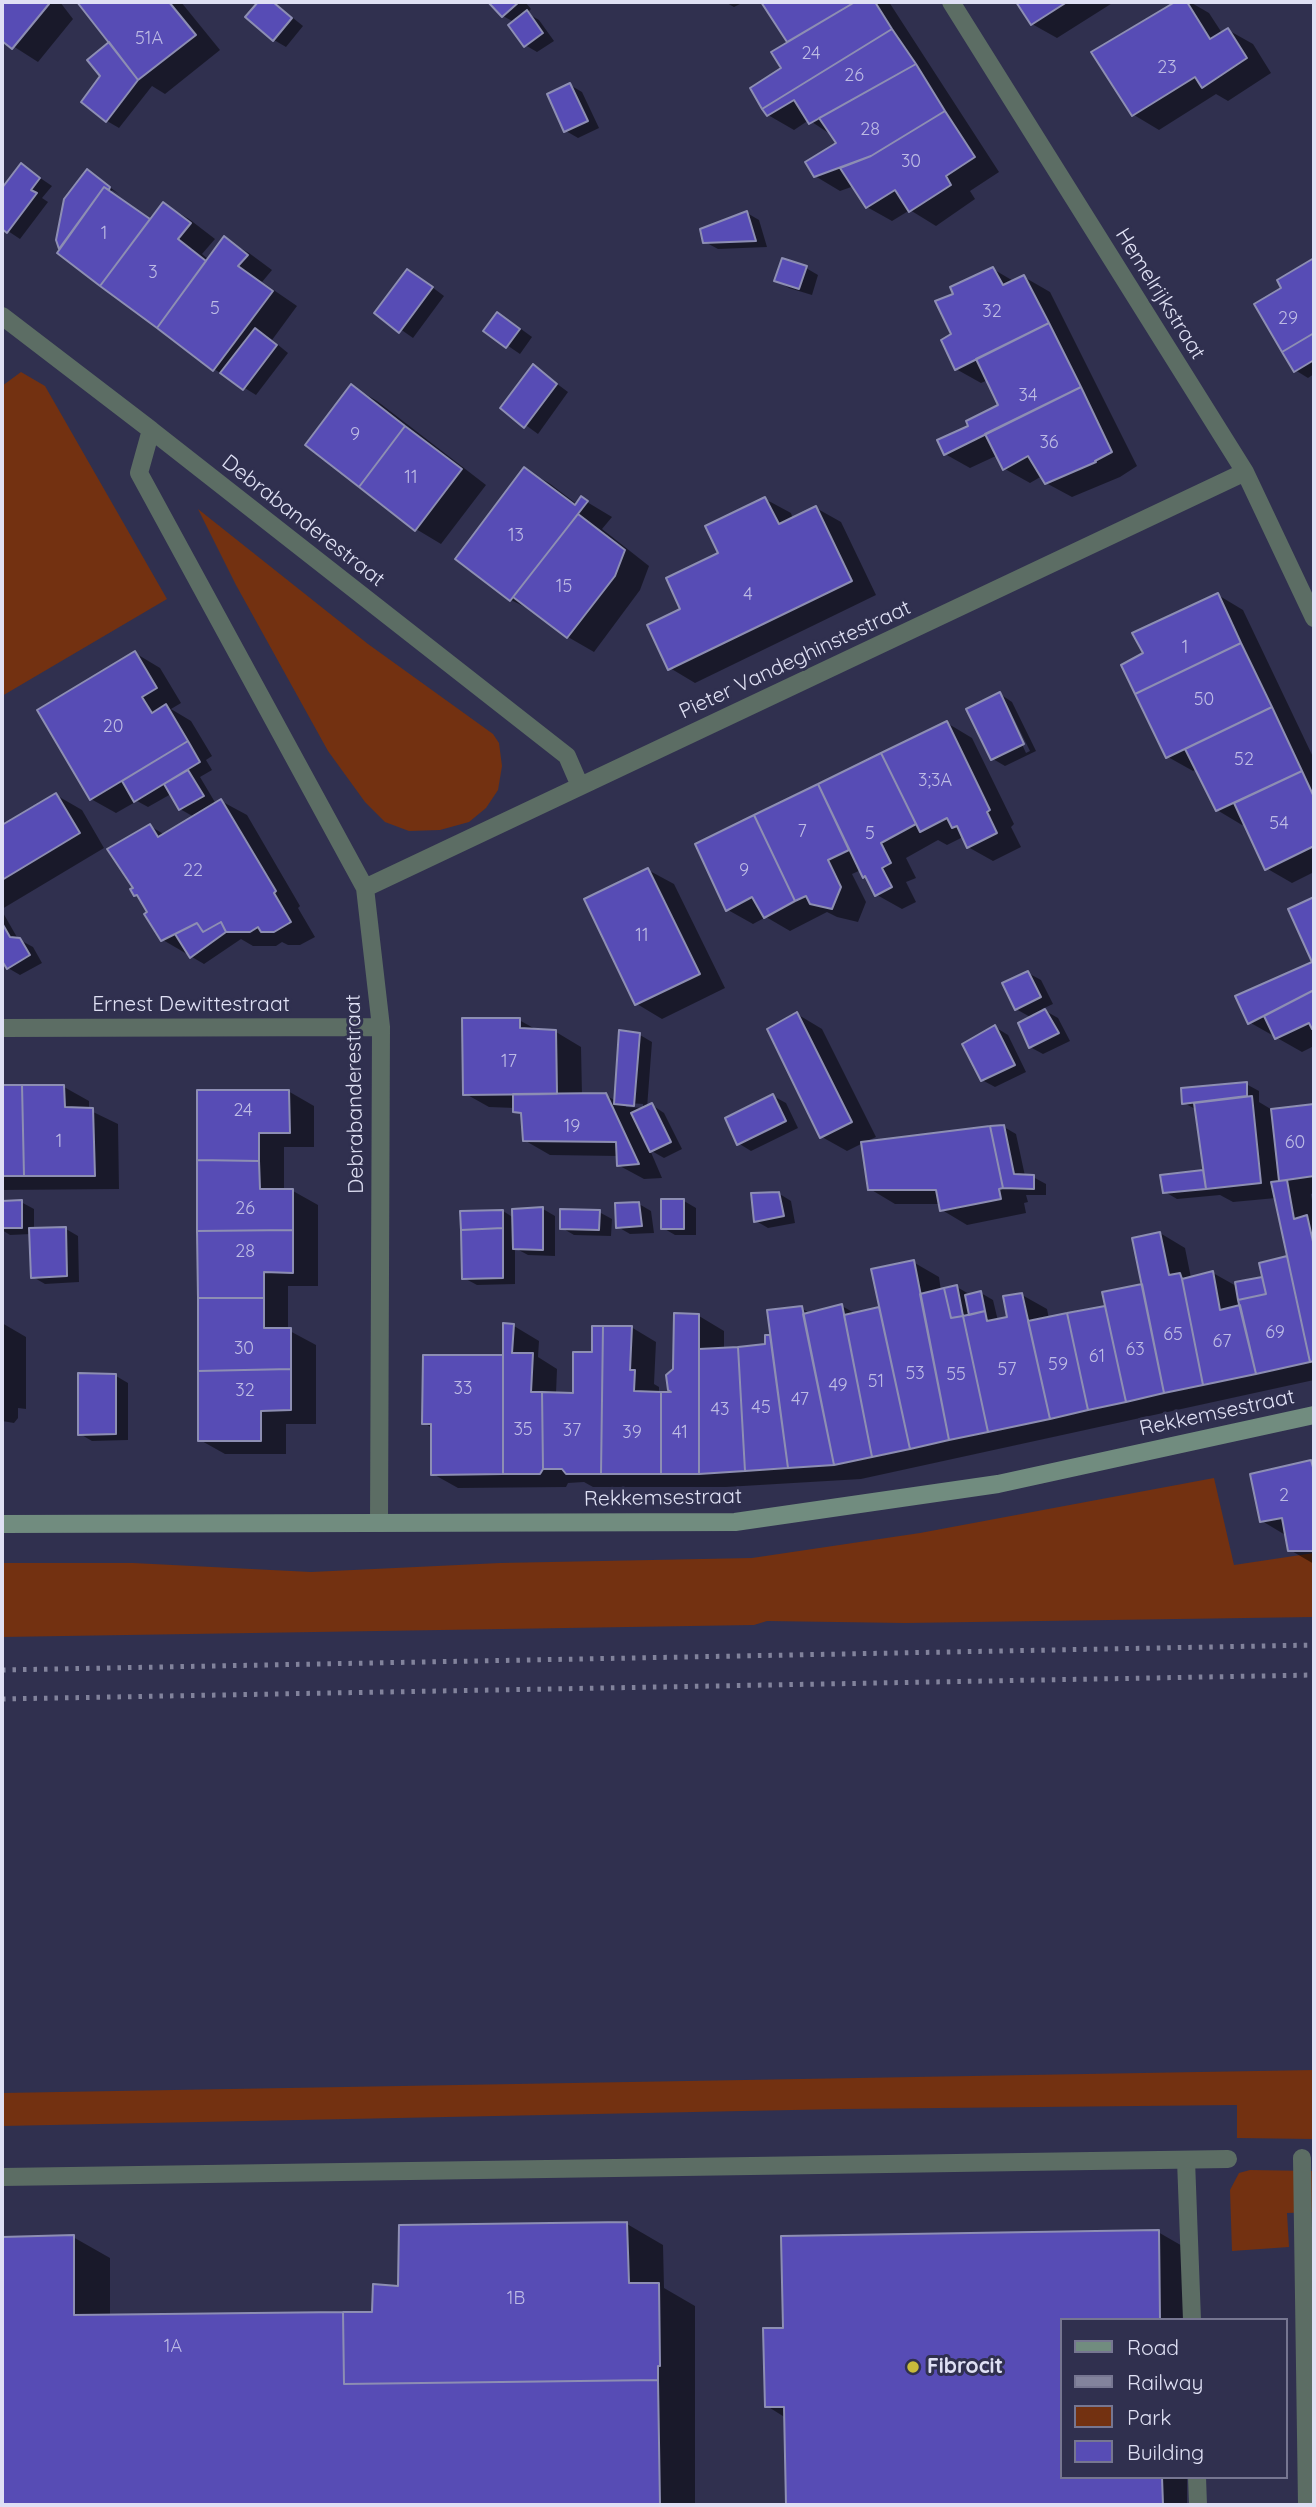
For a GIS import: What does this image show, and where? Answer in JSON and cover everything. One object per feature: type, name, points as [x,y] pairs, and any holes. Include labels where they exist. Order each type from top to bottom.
[{"type":"street","name":"Hemelrijkstraat","points":[[951,2],[1245,472],[1314,618]]},
{"type":"street","name":"Debrabanderestraat","points":[[2,316],[567,756],[580,786]]},
{"type":"street","name":"Debrabanderestraat","points":[[150,430],[138,472],[365,888],[381,1027],[379,1523]]},
{"type":"street","name":"Pieter Vandeghinstestraat","points":[[365,888],[1245,472]]},
{"type":"street","name":"Ernest Dewittestraat","points":[[2,1028],[381,1027]]},
{"type":"street","name":"Rekkemsestraat","points":[[2,1524],[735,1522],[998,1484],[1314,1415]]},
{"type":"street","points":[[1302,2158],[1307,2505]]},
{"type":"street","points":[[2,2177],[1228,2159]]},
{"type":"street","points":[[1186,2160],[1192,2318]]},
{"type":"street","points":[[1197,2479],[1198,2505]]},
{"type":"green space","points":[[21,372],[45,386],[167,599],[2,696],[2,386]]},
{"type":"green space","points":[[198,509],[368,644],[493,734],[499,743],[502,766],[498,790],[486,808],[469,822],[440,830],[409,831],[385,822],[365,802],[328,751],[236,585]]},
{"type":"green space","points":[[1214,1478],[1234,1565],[1314,1553],[1314,1617],[905,1623],[767,1621],[754,1625],[2,1637],[2,1563],[133,1563],[311,1572],[500,1563],[752,1558],[920,1533]]},
{"type":"green space","points":[[1314,2070],[1314,2139],[1237,2138],[1237,2105],[842,2109],[2,2126],[2,2093]]},
{"type":"green space","points":[[1250,2170],[1314,2171],[1314,2212],[1287,2213],[1289,2247],[1232,2251],[1230,2190],[1239,2173]]},
{"type":"building","points":[[2,2],[49,4],[12,49],[2,41]]},
{"type":"building","points":[[77,2],[169,2],[196,35],[138,80]]},
{"type":"building","points":[[258,2],[273,2],[292,18],[273,41],[245,17]]},
{"type":"building","points":[[488,2],[519,2],[502,17]]},
{"type":"building","points":[[761,2],[855,2],[787,42]]},
{"type":"building","points":[[855,2],[875,2],[892,29],[762,109],[750,88],[781,68],[771,52]]},
{"type":"building","points":[[1016,2],[1067,2],[1031,25]]},
{"type":"building","points":[[1175,2],[1187,2],[1210,39],[1228,28],[1247,58],[1202,88],[1195,77],[1132,116],[1091,52]]},
{"type":"building","points":[[527,10],[543,33],[524,47],[508,25]]},
{"type":"building","points":[[892,29],[916,64],[809,124],[794,100],[767,116],[762,109]]},
{"type":"building","points":[[109,42],[138,80],[106,122],[81,102],[100,76],[87,60]]},
{"type":"building","points":[[916,64],[945,111],[871,156],[814,177],[805,162],[836,143],[819,118]]},
{"type":"building","points":[[570,83],[588,121],[564,132],[547,94]]},
{"type":"building","points":[[945,111],[975,157],[946,176],[951,185],[909,212],[895,190],[866,208],[840,168],[871,156]]},
{"type":"building","points":[[21,163],[40,178],[31,190],[37,193],[7,233],[2,229],[2,188]]},
{"type":"building","points":[[87,169],[110,187],[109,190],[104,187],[59,249],[56,240],[64,199]]},
{"type":"building","points":[[104,187],[150,219],[100,286],[57,253]]},
{"type":"building","points":[[163,202],[191,223],[178,239],[206,261],[157,328],[100,286]]},
{"type":"building","points":[[747,211],[756,241],[703,243],[700,229]]},
{"type":"building","points":[[224,236],[248,255],[238,266],[273,291],[213,371],[157,328]]},
{"type":"building","points":[[782,258],[807,266],[799,289],[774,281]]},
{"type":"building","points":[[1314,258],[1314,333],[1282,352],[1254,304],[1281,288],[1277,280]]},
{"type":"building","points":[[993,267],[1003,285],[1024,275],[1049,323],[955,370],[941,340],[951,334],[935,301],[953,294],[950,287]]},
{"type":"building","points":[[407,269],[433,287],[399,333],[374,313]]},
{"type":"building","points":[[497,312],[520,329],[506,348],[483,331]]},
{"type":"building","points":[[1049,323],[1081,387],[944,455],[937,440],[968,426],[966,421],[998,405],[976,359]]},
{"type":"building","points":[[255,328],[277,345],[243,390],[220,373]]},
{"type":"building","points":[[1314,333],[1314,360],[1294,372],[1282,352]]},
{"type":"building","points":[[533,364],[557,384],[524,428],[500,408]]},
{"type":"building","points":[[351,384],[405,426],[359,487],[305,445]]},
{"type":"building","points":[[1081,387],[1112,452],[1096,462],[1045,484],[1028,456],[1003,470],[985,434]]},
{"type":"building","points":[[405,426],[462,469],[415,531],[359,487]]},
{"type":"building","points":[[524,467],[575,505],[581,496],[588,501],[510,601],[455,559]]},
{"type":"building","points":[[765,497],[779,524],[816,506],[852,581],[668,670],[647,625],[680,609],[666,578],[718,553],[705,526]]},
{"type":"building","points":[[578,514],[625,550],[615,576],[567,638],[513,597]]},
{"type":"building","points":[[1218,593],[1241,643],[1135,694],[1121,665],[1143,653],[1132,633]]},
{"type":"building","points":[[1241,643],[1272,707],[1166,758],[1135,694]]},
{"type":"building","points":[[135,651],[157,688],[142,697],[152,713],[166,704],[188,741],[90,800],[37,710]]},
{"type":"building","points":[[1000,692],[1024,744],[991,760],[966,709]]},
{"type":"building","points":[[1272,707],[1302,771],[1216,811],[1185,749]]},
{"type":"building","points":[[947,721],[990,810],[987,812],[997,833],[967,848],[957,826],[952,828],[947,818],[920,832],[881,753]]},
{"type":"building","points":[[188,741],[200,762],[134,802],[122,781]]},
{"type":"building","points":[[881,753],[916,824],[881,843],[891,863],[882,868],[892,887],[875,896],[865,876],[863,878],[818,784]]},
{"type":"building","points":[[188,770],[204,796],[179,810],[164,784]]},
{"type":"building","points":[[1302,771],[1314,797],[1314,846],[1265,870],[1234,803]]},
{"type":"building","points":[[818,784],[849,850],[828,860],[841,887],[832,909],[810,904],[806,896],[795,901],[754,815]]},
{"type":"building","points":[[56,793],[80,833],[2,880],[2,825]]},
{"type":"building","points":[[221,799],[276,891],[274,893],[291,922],[274,932],[261,932],[258,927],[250,932],[226,932],[221,922],[203,932],[197,923],[161,941],[144,914],[147,912],[137,895],[134,896],[130,889],[133,888],[107,849],[150,824],[158,837]]},
{"type":"building","points":[[754,815],[795,901],[764,918],[752,897],[726,911],[695,844]]},
{"type":"building","points":[[648,868],[700,974],[635,1005],[584,899]]},
{"type":"building","points":[[1314,897],[1314,990],[1248,1024],[1235,996],[1312,962],[1288,909]]},
{"type":"building","points":[[221,922],[226,932],[190,958],[175,934],[197,923],[203,932]]},
{"type":"building","points":[[2,923],[10,937],[20,938],[30,955],[7,969],[2,961]]},
{"type":"building","points":[[1028,971],[1041,997],[1015,1010],[1002,983]]},
{"type":"building","points":[[1314,990],[1314,1028],[1312,1029],[1309,1023],[1275,1039],[1264,1016]]},
{"type":"building","points":[[1045,1009],[1059,1033],[1029,1048],[1018,1023]]},
{"type":"building","points":[[797,1012],[852,1122],[820,1138],[767,1029]]},
{"type":"building","points":[[462,1018],[520,1018],[520,1028],[556,1030],[557,1094],[463,1095]]},
{"type":"building","points":[[995,1025],[1015,1065],[981,1081],[962,1044]]},
{"type":"building","points":[[619,1030],[640,1033],[634,1106],[614,1104]]},
{"type":"building","points":[[1247,1082],[1247,1096],[1182,1104],[1181,1088]]},
{"type":"building","points":[[2,1085],[22,1085],[24,1176],[2,1176]]},
{"type":"building","points":[[22,1085],[64,1085],[65,1107],[93,1108],[95,1176],[24,1176]]},
{"type":"building","points":[[197,1090],[289,1090],[290,1133],[259,1133],[259,1161],[197,1160]]},
{"type":"building","points":[[606,1093],[639,1164],[617,1166],[616,1142],[523,1141],[521,1113],[513,1112],[513,1094]]},
{"type":"building","points":[[773,1094],[786,1121],[737,1145],[725,1118]]},
{"type":"building","points":[[1252,1096],[1261,1183],[1206,1189],[1194,1103]]},
{"type":"building","points":[[652,1103],[671,1142],[650,1152],[631,1113]]},
{"type":"building","points":[[1314,1104],[1314,1176],[1279,1181],[1271,1109]]},
{"type":"building","points":[[1004,1125],[1014,1174],[1034,1175],[1034,1189],[1003,1188],[990,1126]]},
{"type":"building","points":[[990,1126],[1003,1188],[999,1189],[1001,1199],[940,1211],[936,1190],[868,1190],[861,1142]]},
{"type":"building","points":[[197,1160],[259,1161],[260,1189],[293,1189],[293,1230],[197,1231]]},
{"type":"building","points":[[1203,1170],[1206,1189],[1163,1193],[1160,1175]]},
{"type":"building","points":[[1287,1180],[1294,1219],[1307,1215],[1314,1246],[1314,1361],[1310,1362],[1271,1182]]},
{"type":"building","points":[[779,1192],[784,1216],[754,1222],[751,1193]]},
{"type":"building","points":[[661,1199],[684,1199],[684,1229],[661,1229]]},
{"type":"building","points":[[22,1200],[22,1228],[2,1228],[2,1201]]},
{"type":"building","points":[[639,1202],[642,1226],[616,1228],[615,1203]]},
{"type":"building","points":[[543,1207],[543,1250],[513,1249],[512,1209]]},
{"type":"building","points":[[560,1209],[600,1210],[599,1230],[560,1229]]},
{"type":"building","points":[[503,1210],[503,1228],[461,1230],[460,1211]]},
{"type":"building","points":[[66,1227],[67,1276],[31,1278],[29,1228]]},
{"type":"building","points":[[503,1228],[503,1278],[462,1279],[461,1230]]},
{"type":"building","points":[[293,1230],[293,1273],[264,1272],[264,1298],[198,1298],[197,1231]]},
{"type":"building","points":[[1160,1232],[1169,1275],[1180,1273],[1182,1279],[1203,1385],[1164,1393],[1132,1238]]},
{"type":"building","points":[[1287,1256],[1310,1362],[1256,1374],[1238,1300],[1266,1294],[1259,1263]]},
{"type":"building","points":[[914,1260],[949,1440],[910,1449],[871,1269]]},
{"type":"building","points":[[1213,1271],[1220,1310],[1240,1305],[1256,1374],[1203,1385],[1182,1279]]},
{"type":"building","points":[[1262,1277],[1266,1294],[1238,1300],[1235,1282]]},
{"type":"building","points":[[1142,1284],[1164,1393],[1126,1402],[1102,1292]]},
{"type":"building","points":[[957,1285],[963,1316],[951,1318],[944,1288]]},
{"type":"building","points":[[944,1288],[951,1318],[963,1316],[988,1432],[949,1440],[920,1294]]},
{"type":"building","points":[[981,1291],[985,1311],[969,1315],[965,1295]]},
{"type":"building","points":[[1022,1293],[1050,1419],[988,1432],[963,1316],[985,1311],[987,1321],[1007,1317],[1003,1296]]},
{"type":"building","points":[[198,1298],[264,1298],[264,1328],[291,1328],[291,1369],[198,1371]]},
{"type":"building","points":[[842,1304],[872,1457],[834,1465],[803,1314]]},
{"type":"building","points":[[802,1306],[834,1465],[788,1468],[767,1310]]},
{"type":"building","points":[[1105,1306],[1126,1402],[1088,1410],[1067,1313]]},
{"type":"building","points":[[879,1307],[910,1449],[872,1457],[844,1315]]},
{"type":"building","points":[[674,1313],[699,1314],[699,1474],[661,1474],[661,1392],[671,1392],[668,1390],[666,1375],[673,1369]]},
{"type":"building","points":[[1067,1313],[1088,1410],[1050,1419],[1028,1321]]},
{"type":"building","points":[[503,1323],[514,1324],[512,1353],[533,1353],[531,1392],[542,1392],[543,1469],[540,1474],[503,1474]]},
{"type":"building","points":[[592,1326],[603,1326],[601,1474],[566,1474],[562,1469],[543,1469],[542,1392],[573,1393],[573,1352],[592,1352]]},
{"type":"building","points":[[603,1326],[632,1326],[630,1370],[635,1370],[634,1391],[661,1392],[661,1474],[601,1474]]},
{"type":"building","points":[[765,1335],[770,1335],[788,1468],[745,1471],[738,1347],[765,1344]]},
{"type":"building","points":[[738,1347],[745,1471],[699,1474],[699,1349]]},
{"type":"building","points":[[423,1355],[503,1355],[503,1474],[431,1475],[431,1424],[422,1424]]},
{"type":"building","points":[[291,1369],[291,1410],[261,1411],[261,1441],[198,1441],[198,1371]]},
{"type":"building","points":[[78,1373],[116,1374],[116,1434],[78,1435]]},
{"type":"building","points":[[1311,1460],[1314,1471],[1314,1551],[1288,1551],[1282,1518],[1260,1522],[1250,1474]]},
{"type":"building","points":[[627,2222],[629,2283],[659,2283],[658,2380],[344,2384],[343,2312],[372,2312],[373,2284],[398,2286],[399,2225]]},
{"type":"building","name":"Fibrocit","points":[[1159,2230],[1160,2318],[1060,2318],[1060,2479],[1162,2479],[1163,2505],[786,2505],[784,2407],[765,2407],[763,2328],[783,2328],[781,2236]]},
{"type":"building","points":[[74,2235],[74,2315],[343,2312],[344,2384],[658,2380],[660,2505],[2,2505],[2,2237]]},
{"type":"railway","points":[[2,1670],[1314,1645]]},
{"type":"railway","points":[[2,1699],[1314,1675]]},
{"type":"place","name":"Fibrocit","points":[[913,2367]]}]
